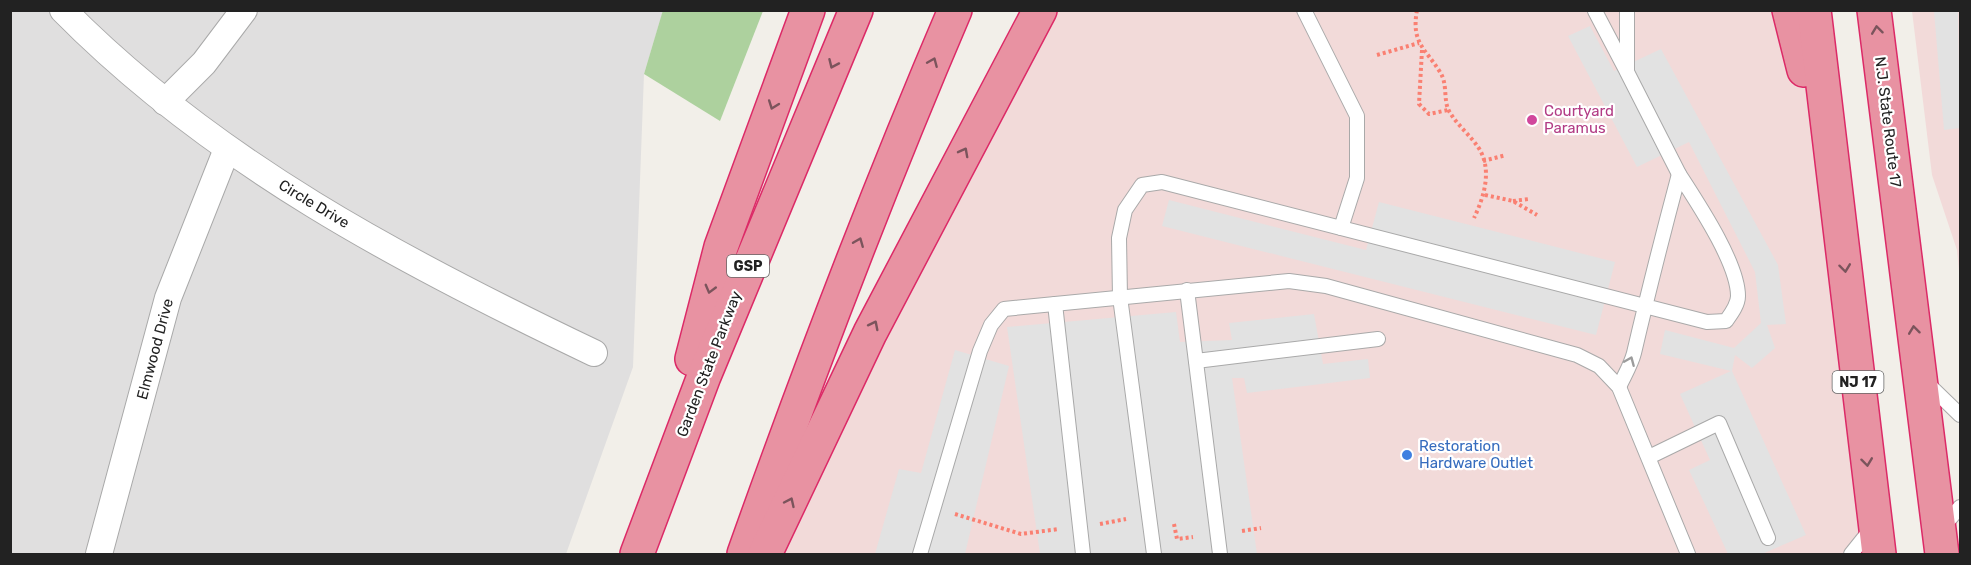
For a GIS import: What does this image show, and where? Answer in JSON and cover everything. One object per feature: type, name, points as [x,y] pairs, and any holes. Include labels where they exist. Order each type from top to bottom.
[{"type":"highway","points":[[648,524],[721,248],[808,10]]},
{"type":"highway","name":"Garden State Parkway","points":[[637,555],[762,230],[856,10]]},
{"type":"highway","points":[[744,555],[840,292],[955,10]]},
{"type":"highway","points":[[765,555],[880,313],[1040,10]]},
{"type":"highway","points":[[1789,10],[1839,210]]},
{"type":"highway","name":"NJ 17","points":[[1814,10],[1879,555]]},
{"type":"highway","name":"N.J. State Route 17","points":[[1874,10],[1940,543]]},
{"type":"street","name":"Circle Drive","points":[[63,10],[96,43],[165,102],[227,149],[417,266],[594,353]]},
{"type":"street","points":[[165,102],[204,63],[244,10]]},
{"type":"street","name":"Elmwood Drive","points":[[99,555],[168,298],[227,149]]},
{"type":"lane","points":[[1304,10],[1357,116],[1357,178],[1341,228]]},
{"type":"lane","points":[[1627,10],[1627,72]]},
{"type":"lane","points":[[1154,555],[1120,297],[1119,238],[1125,210],[1142,185],[1162,182],[1644,306],[1707,321],[1726,321],[1733,312],[1738,297],[1735,279],[1712,228],[1679,174],[1595,11]]},
{"type":"lane","points":[[1619,387],[1634,356],[1637,333],[1679,174]]},
{"type":"lane","points":[[920,555],[980,351],[991,325],[1004,309],[1289,282],[1326,286],[1577,355],[1599,366],[1619,387],[1688,555]]},
{"type":"lane","points":[[1187,290],[1220,555]]},
{"type":"lane","points":[[1054,304],[1083,555]]},
{"type":"lane","points":[[1196,361],[1378,339]]},
{"type":"lane","points":[[1919,375],[1960,415]]},
{"type":"lane","points":[[1649,457],[1719,423],[1768,538]]},
{"type":"lane","points":[[1940,543],[1960,507]]},
{"type":"lane","points":[[1851,555],[1862,544],[1875,522]]},
{"type":"path","points":[[1417,10],[1415,29],[1419,44],[1441,73],[1447,92],[1448,110],[1480,150],[1485,195],[1474,218]]},
{"type":"path","points":[[1377,55],[1419,44]]},
{"type":"path","points":[[1422,50],[1419,104],[1429,114],[1448,110]]},
{"type":"path","points":[[1483,162],[1506,155]]},
{"type":"path","points":[[1485,195],[1513,201],[1537,215]]},
{"type":"path","points":[[1513,201],[1529,199]]},
{"type":"path","points":[[955,514],[1021,534],[1059,529]]},
{"type":"path","points":[[1172,514],[1177,539],[1193,537]]},
{"type":"path","points":[[1099,524],[1126,519]]},
{"type":"path","points":[[1242,531],[1261,528]]},
{"type":"shaded area","points":[[10,11],[663,11],[644,74],[633,367],[566,554],[11,554]]},
{"type":"shaded area","points":[[1040,11],[1814,11],[1879,554],[766,554]]},
{"type":"shaded area","points":[[1912,11],[1960,11],[1960,282],[1957,250],[1932,175]]},
{"type":"shaded area","points":[[1934,11],[1958,11],[1960,128],[1944,130]]},
{"type":"shaded area","points":[[1590,26],[1614,71],[1661,49],[1778,265],[1786,324],[1767,325],[1775,348],[1752,368],[1735,355],[1732,371],[1806,535],[1762,554],[1728,554],[1689,470],[1710,460],[1680,394],[1731,371],[1660,354],[1665,330],[1734,348],[1761,323],[1755,272],[1689,142],[1637,167],[1568,36]]},
{"type":"shaded area","points":[[1169,200],[1366,250],[1379,202],[1615,262],[1596,335],[1162,226]]},
{"type":"shaded area","points":[[1176,312],[1180,342],[1232,340],[1229,323],[1314,314],[1323,364],[1368,359],[1370,378],[1247,393],[1244,378],[1232,378],[1257,554],[1040,554],[1007,327]]},
{"type":"shaded area","points":[[955,350],[1009,366],[965,554],[875,554],[899,469],[921,473]]},
{"type":"green space","points":[[663,10],[763,11],[720,121],[644,74]]},
{"type":"place","name":"Courtyard Paramus","points":[[1532,120]]},
{"type":"place","name":"Restoration Hardware Outlet","points":[[1407,455]]}]
